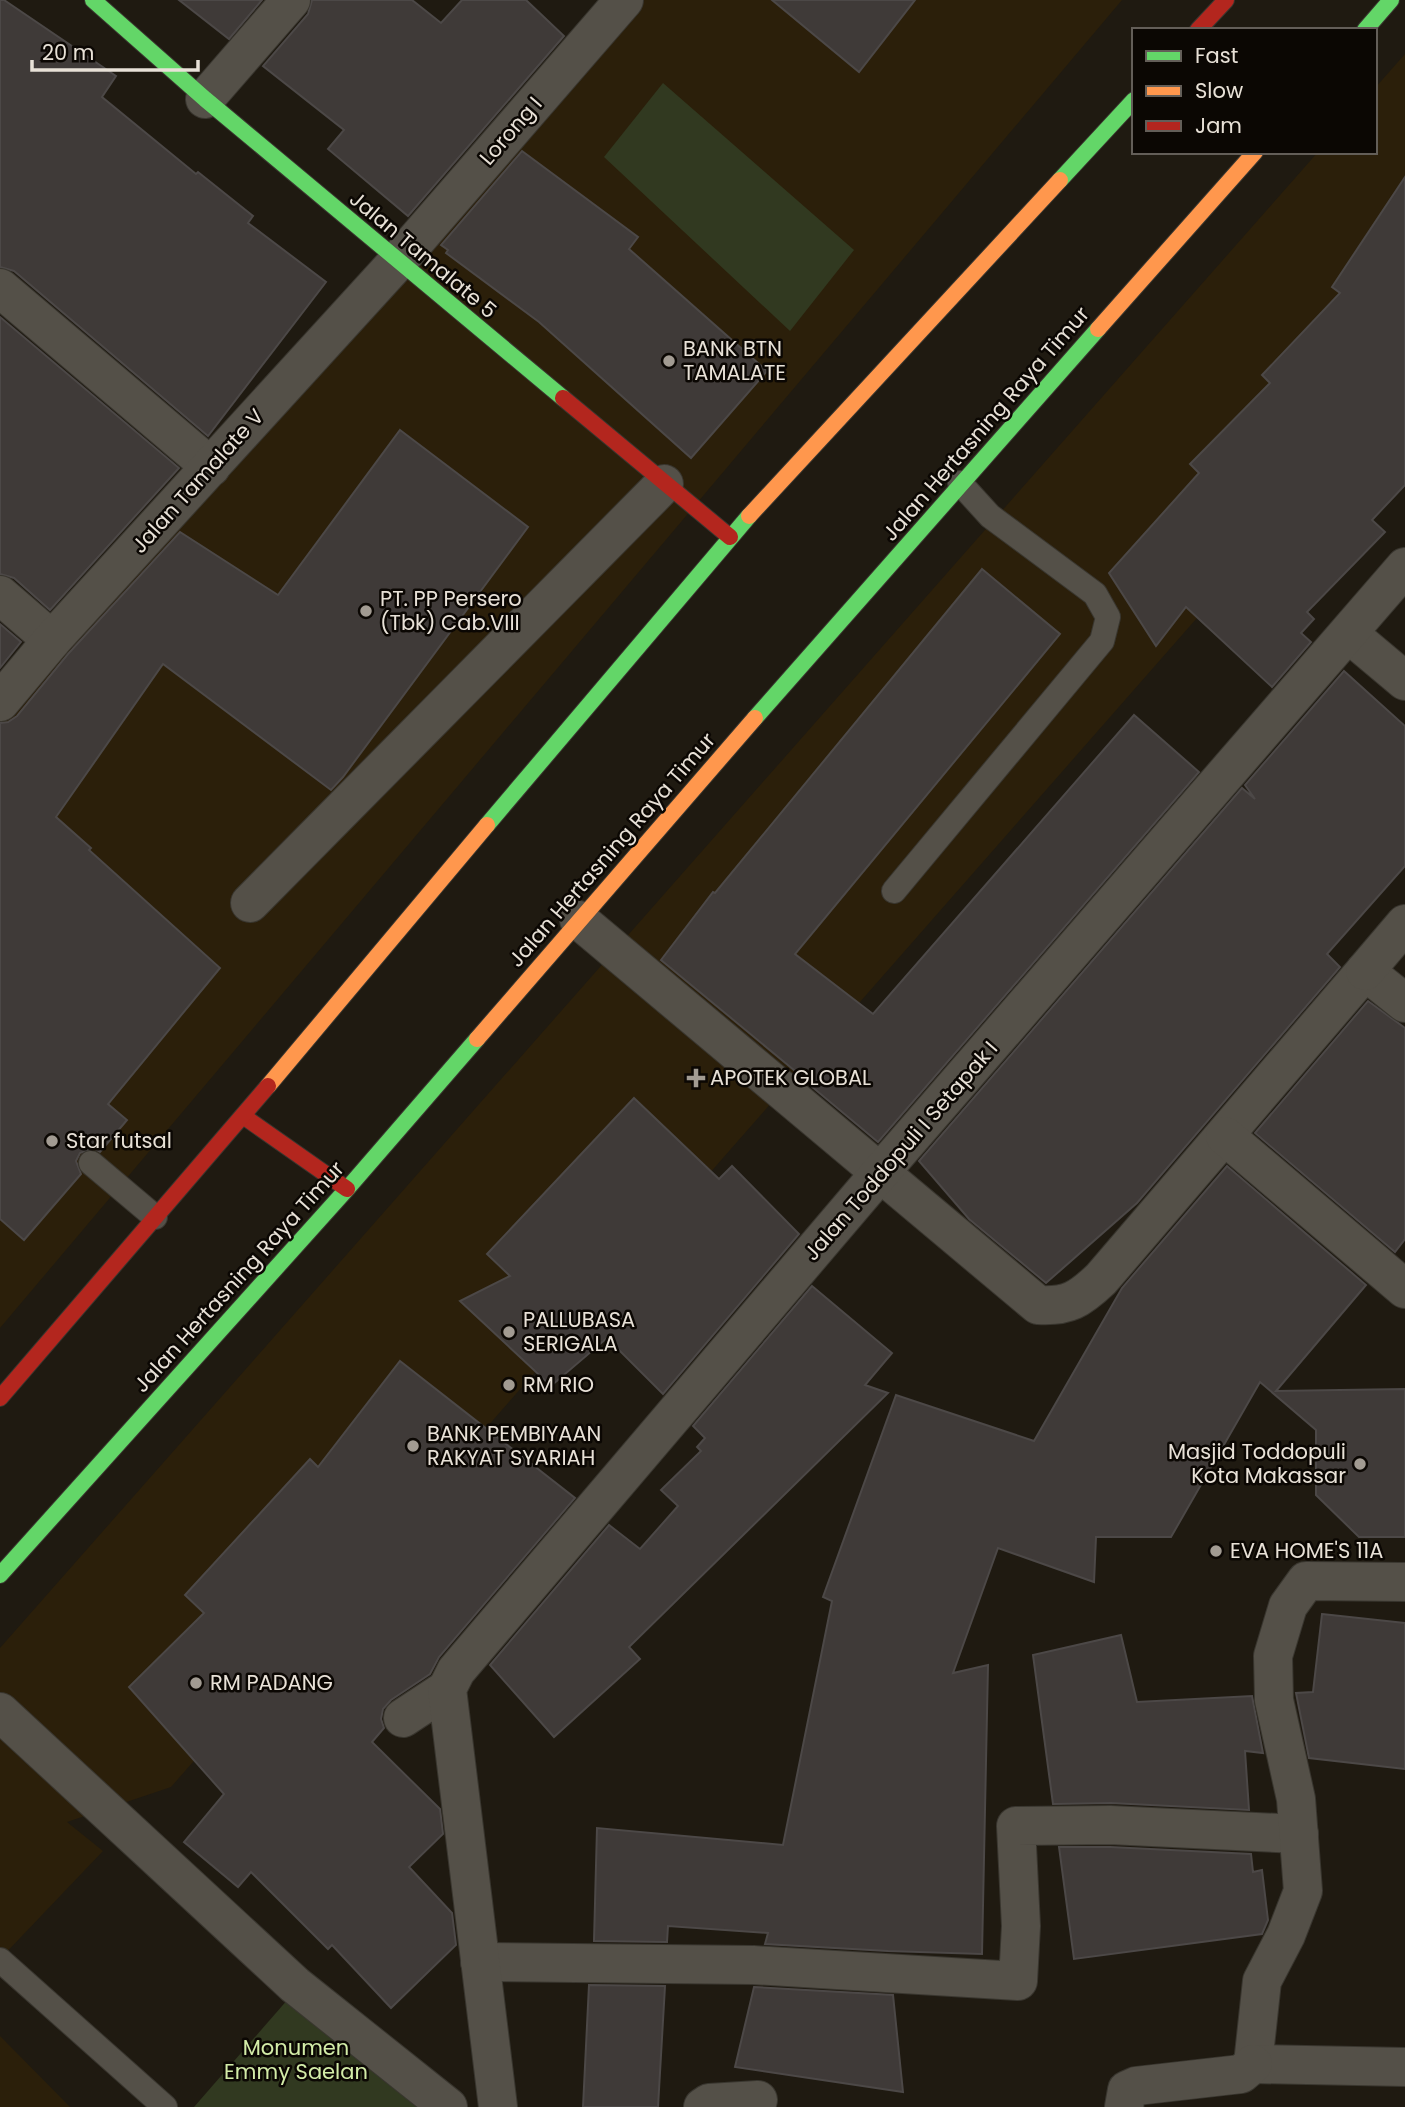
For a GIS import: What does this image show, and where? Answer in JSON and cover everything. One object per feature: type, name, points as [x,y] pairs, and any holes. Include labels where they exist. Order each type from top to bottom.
[{"type":"main road","name":"Jalan Tamalate 5","points":[[93,0],[205,99],[730,537]]},
{"type":"main road","points":[[1200,28],[1226,0]]},
{"type":"main road","points":[[1367,28],[1391,0]]},
{"type":"main road","points":[[0,1398],[243,1116],[730,537],[1132,102]]},
{"type":"main road","name":"Jalan Hertasning Raya Timur","points":[[0,1576],[347,1189],[960,483],[1253,154]]},
{"type":"main road","points":[[243,1116],[347,1189]]},
{"type":"street","points":[[205,99],[291,0]]},
{"type":"street","name":"Lorong I","points":[[398,261],[624,0]]},
{"type":"street","name":"Jalan Tamalate V","points":[[0,702],[52,640],[398,261]]},
{"type":"street","points":[[0,288],[211,467]]},
{"type":"street","points":[[250,903],[664,484]]},
{"type":"street","name":"Jalan Toddopuli I Setapak I","points":[[402,1718],[451,1680],[879,1174],[1405,567]]},
{"type":"street","points":[[0,595],[52,640]]},
{"type":"street","points":[[1349,634],[1405,681]]},
{"type":"street","points":[[579,920],[1038,1305],[1058,1306],[1086,1294],[1101,1279],[1405,925]]},
{"type":"street","points":[[1365,971],[1405,1003]]},
{"type":"street","points":[[1225,1136],[1405,1289]]},
{"type":"street","points":[[1254,2064],[1262,1981],[1286,1935],[1303,1891],[1296,1799],[1274,1700],[1273,1656],[1288,1606],[1306,1581],[1405,1581]]},
{"type":"street","points":[[451,1680],[498,2107]]},
{"type":"street","points":[[0,1712],[295,1985],[448,2107]]},
{"type":"street","points":[[480,1962],[753,1965],[1018,1980],[1021,1926],[1016,1826],[1110,1825],[1299,1834]]},
{"type":"street","points":[[1124,2107],[1128,2090],[1136,2086],[1241,2074],[1254,2064],[1405,2067]]},
{"type":"street","points":[[704,2107],[709,2103],[758,2100]]},
{"type":"lane","points":[[894,891],[1102,641],[1108,617],[1095,594],[990,516],[960,483]]},
{"type":"lane","points":[[91,1163],[155,1217]]},
{"type":"lane","points":[[0,1960],[165,2107]]},
{"type":"shaded area","points":[[616,0],[1122,0],[0,1328],[0,712]]},
{"type":"shaded area","points":[[1405,54],[1405,381],[171,1787],[67,1822],[103,1851],[0,1959],[0,1648],[1316,154],[1377,154],[1377,86]]},
{"type":"shaded area","points":[[0,2036],[70,2107],[0,2107]]},
{"type":"green space","points":[[663,83],[854,250],[790,331],[604,157]]},
{"type":"green space","name":"Monumen Emmy Saelan","points":[[289,1998],[428,2107],[194,2107]]},
{"type":"building","points":[[0,0],[4,0],[116,76],[102,97],[196,174],[198,172],[253,216],[248,223],[326,282],[208,436],[14,271],[0,267]]},
{"type":"building","points":[[179,0],[262,0],[229,39]]},
{"type":"building","points":[[312,0],[412,0],[441,23],[462,0],[526,0],[564,36],[408,216],[328,149],[344,130],[263,66],[308,14]]},
{"type":"building","points":[[772,0],[915,0],[859,72]]},
{"type":"building","points":[[522,151],[638,237],[629,249],[767,371],[691,458],[539,322],[446,253],[448,250],[441,245]]},
{"type":"building","points":[[1405,177],[1405,485],[1372,520],[1385,532],[1307,612],[1314,619],[1301,633],[1311,642],[1272,687],[1186,607],[1156,646],[1109,573],[1199,473],[1190,464],[1270,383],[1262,375],[1340,293],[1332,287]]},
{"type":"building","points":[[0,317],[179,468],[50,610],[14,578],[0,574]]},
{"type":"building","points":[[400,430],[528,527],[331,790],[163,664],[56,817],[220,968],[108,1104],[127,1120],[100,1152],[93,1148],[80,1153],[76,1161],[81,1174],[24,1240],[0,1219],[0,723],[8,722],[17,716],[68,654],[180,532],[278,595]]},
{"type":"building","points":[[982,569],[1060,634],[795,954],[873,1014],[1134,715],[1199,772],[878,1142],[661,960],[713,892],[715,893]]},
{"type":"building","points":[[0,624],[21,642],[0,668]]},
{"type":"building","points":[[1344,671],[1405,726],[1405,866],[1327,954],[1340,967],[1137,1203],[1046,1283],[969,1219],[919,1161],[1242,788],[1255,799],[1245,785]]},
{"type":"building","points":[[1368,1001],[1405,1028],[1405,1239],[1395,1252],[1255,1133]]},
{"type":"building","points":[[634,1098],[719,1179],[732,1166],[799,1234],[663,1394],[607,1338],[551,1386],[460,1301],[510,1276],[487,1254]]},
{"type":"building","points":[[1227,1166],[1366,1285],[1276,1391],[1405,1389],[1405,1537],[1359,1537],[1316,1495],[1316,1430],[1260,1382],[1171,1537],[1096,1537],[1094,1582],[998,1548],[953,1673],[988,1665],[982,1954],[765,1944],[768,1933],[668,1926],[667,1942],[594,1941],[597,1828],[783,1845],[832,1601],[823,1597],[896,1395],[1034,1441],[1122,1288]]},
{"type":"building","points":[[812,1286],[892,1353],[865,1385],[888,1393],[629,1647],[640,1659],[554,1737],[490,1665],[609,1525],[640,1549],[678,1506],[661,1490],[701,1451],[697,1447],[705,1438],[693,1426]]},
{"type":"building","points":[[400,1361],[575,1498],[439,1657],[430,1674],[391,1700],[383,1709],[381,1719],[384,1728],[372,1742],[440,1809],[443,1834],[409,1867],[452,1913],[456,1945],[391,2008],[332,1945],[328,1949],[251,1872],[238,1887],[184,1842],[224,1794],[129,1687],[204,1613],[185,1595],[310,1459],[318,1467]]},
{"type":"building","points":[[1322,1614],[1405,1623],[1405,1769],[1309,1758],[1296,1693],[1313,1692]]},
{"type":"building","points":[[1121,1635],[1137,1702],[1252,1696],[1263,1753],[1245,1751],[1249,1810],[1111,1803],[1053,1804],[1033,1655]]},
{"type":"building","points":[[1059,1847],[1251,1854],[1253,1872],[1262,1870],[1268,1920],[1262,1934],[1074,1959]]},
{"type":"building","points":[[589,1985],[665,1986],[658,2107],[583,2107]]},
{"type":"building","points":[[754,1987],[893,1995],[903,2092],[735,2067]]},
{"type":"traffic: fast","points":[[93,0],[205,99],[563,398]]},
{"type":"traffic: fast","points":[[1367,28],[1391,0]]},
{"type":"traffic: fast","points":[[1060,180],[1132,102]]},
{"type":"traffic: fast","points":[[755,718],[1098,329]]},
{"type":"traffic: fast","points":[[487,825],[749,516]]},
{"type":"traffic: fast","points":[[0,1575],[347,1189],[477,1039]]},
{"type":"traffic: slow","points":[[1098,329],[1253,154]]},
{"type":"traffic: slow","points":[[749,516],[1060,180]]},
{"type":"traffic: slow","points":[[477,1039],[755,718]]},
{"type":"traffic: slow","points":[[268,1086],[487,825]]},
{"type":"traffic: jam","points":[[1200,28],[1226,0]]},
{"type":"traffic: jam","points":[[563,398],[730,537]]},
{"type":"traffic: jam","points":[[0,1398],[268,1086]]},
{"type":"traffic: jam","points":[[243,1116],[347,1189]]},
{"type":"place","name":"BANK BTN TAMALATE","points":[[669,361]]},
{"type":"place","name":"PT. PP Persero (Tbk) Cab.VIII","points":[[366,611]]},
{"type":"place","name":"APOTEK GLOBAL","points":[[696,1078]]},
{"type":"place","name":"Star futsal","points":[[52,1141]]},
{"type":"place","name":"PALLUBASA SERIGALA","points":[[509,1332]]},
{"type":"place","name":"RM RIO","points":[[509,1385]]},
{"type":"place","name":"BANK PEMBIYAAN RAKYAT SYARIAH","points":[[413,1446]]},
{"type":"place","name":"Masjid Toddopuli Kota Makassar","points":[[1360,1464]]},
{"type":"place","name":"EVA HOME'S 11A","points":[[1216,1551]]},
{"type":"place","name":"RM PADANG","points":[[196,1683]]}]
